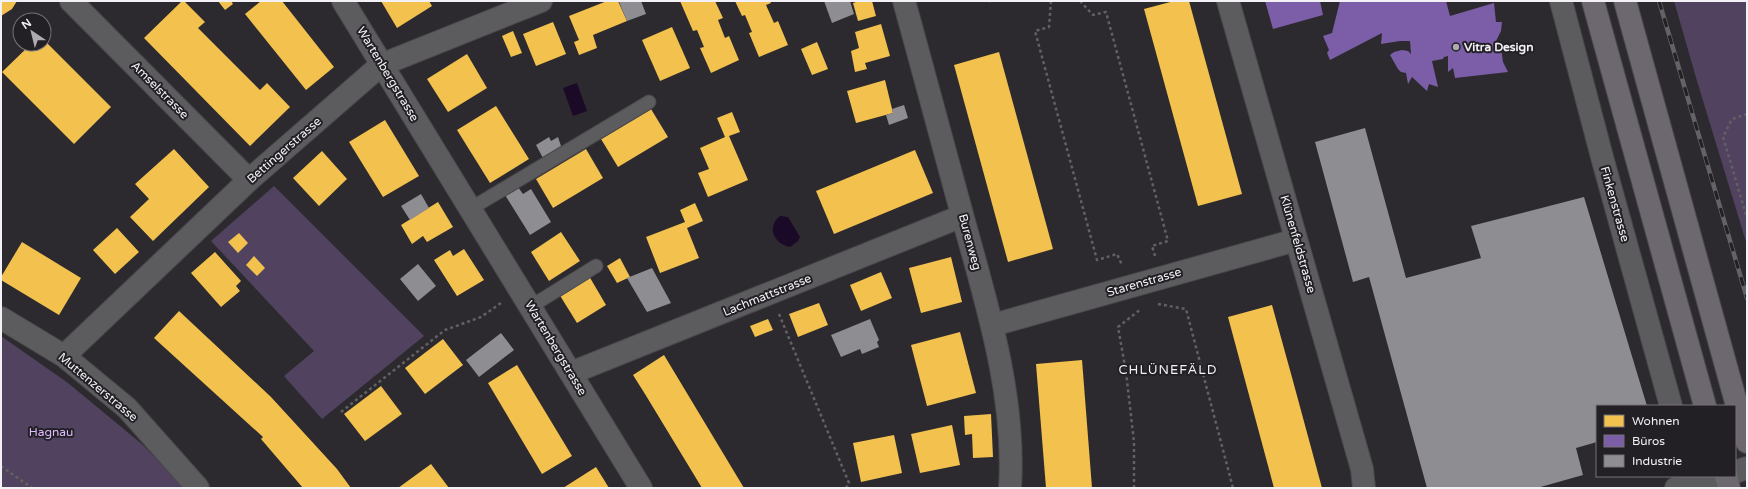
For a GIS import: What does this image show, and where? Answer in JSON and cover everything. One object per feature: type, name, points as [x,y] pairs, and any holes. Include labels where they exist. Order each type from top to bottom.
[{"type":"highway","points":[[1593,1],[1706,405]]},
{"type":"highway","points":[[1625,1],[1747,442]]},
{"type":"highway","points":[[1726,477],[1730,488]]},
{"type":"highway","points":[[1699,480],[1725,488]]},
{"type":"street","name":"Amselstrasse","points":[[71,1],[249,180]]},
{"type":"street","name":"Wartenbergstrasse","points":[[343,1],[641,488]]},
{"type":"street","name":"Bettingerstrasse","points":[[64,356],[249,180],[381,64],[541,1]]},
{"type":"street","name":"Burenweg","points":[[904,1],[992,325],[1003,382],[1011,452],[1010,488]]},
{"type":"street","name":"Klünenfeldstrasse","points":[[1228,1],[1362,469],[1364,488]]},
{"type":"street","name":"Finkenstrasse","points":[[1561,1],[1602,157],[1671,405]]},
{"type":"street","name":"Lachmattstrasse","points":[[571,373],[771,294],[962,216]]},
{"type":"street","name":"Starenstrasse","points":[[992,325],[1296,240]]},
{"type":"street","name":"Muttenzerstrasse","points":[[1,318],[64,356],[127,408],[198,488]]},
{"type":"street","points":[[1736,472],[1747,468]]},
{"type":"lane","points":[[470,209],[649,102]]},
{"type":"lane","points":[[525,298],[596,266]]},
{"type":"path","points":[[1051,1],[1049,27],[1035,31],[1097,260],[1117,254],[1121,265],[1127,264]]},
{"type":"path","points":[[1080,1],[1093,16],[1106,12],[1168,241],[1152,246],[1155,257],[1149,258]]},
{"type":"path","points":[[1747,114],[1732,119],[1723,137],[1747,218]]},
{"type":"path","points":[[771,294],[849,483],[846,488]]},
{"type":"path","points":[[341,412],[445,330],[481,317],[525,298]]},
{"type":"path","points":[[1157,304],[1186,309],[1233,488]]},
{"type":"path","points":[[1134,488],[1134,442],[1126,372],[1118,327],[1143,308]]},
{"type":"path","points":[[1,466],[32,488]]},
{"type":"green space","points":[[1674,1],[1747,1],[1747,245],[1697,81]]},
{"type":"green space","points":[[274,186],[424,336],[322,419],[284,376],[314,351],[211,241]]},
{"type":"green space","name":"Hagnau","points":[[1,336],[68,383],[143,445],[184,488],[1,488]]},
{"type":"shaded area","points":[[577,83],[587,111],[573,116],[563,88]]},
{"type":"shaded area","points":[[780,216],[788,217],[800,237],[798,241],[790,247],[784,245],[776,239],[774,234],[773,225]]},
{"type":"building: Wohnen","points":[[1,1],[17,1],[12,9],[1,16]]},
{"type":"building: Wohnen","points":[[182,1],[184,1],[205,22],[198,28],[260,90],[267,83],[290,107],[250,146],[144,38]]},
{"type":"building: Wohnen","points":[[218,1],[231,1],[233,4],[225,10]]},
{"type":"building: Wohnen","points":[[261,1],[282,1],[334,67],[306,90],[245,14]]},
{"type":"building: Wohnen","points":[[381,1],[429,1],[432,6],[397,28]]},
{"type":"building: Wohnen","points":[[607,1],[618,1],[627,21],[593,35],[597,48],[579,55],[574,42],[579,40],[569,16]]},
{"type":"building: Wohnen","points":[[680,1],[715,1],[723,18],[718,20],[725,38],[729,36],[739,60],[711,73],[700,48],[704,47],[697,30],[693,31]]},
{"type":"building: Wohnen","points":[[735,1],[770,1],[771,3],[766,5],[774,23],[778,21],[788,45],[759,57],[749,33],[752,32],[745,15],[742,16]]},
{"type":"building: Wohnen","points":[[859,1],[872,1],[876,16],[858,21],[853,3]]},
{"type":"building: Wohnen","points":[[1174,1],[1189,1],[1242,194],[1198,206],[1144,9]]},
{"type":"building: Wohnen","points":[[553,22],[566,54],[536,66],[523,34]]},
{"type":"building: Wohnen","points":[[881,24],[890,56],[865,63],[867,69],[855,72],[851,51],[859,48],[855,32]]},
{"type":"building: Wohnen","points":[[672,27],[690,68],[660,81],[642,40]]},
{"type":"building: Wohnen","points":[[513,31],[522,53],[511,57],[502,36]]},
{"type":"building: Wohnen","points":[[817,42],[828,69],[812,75],[801,49]]},
{"type":"building: Wohnen","points":[[52,48],[111,107],[74,144],[2,72],[23,52],[52,52]]},
{"type":"building: Wohnen","points":[[999,52],[1053,249],[1008,262],[954,65]]},
{"type":"building: Wohnen","points":[[467,54],[487,88],[448,112],[427,79]]},
{"type":"building: Wohnen","points":[[885,80],[893,113],[856,123],[847,91]]},
{"type":"building: Wohnen","points":[[496,106],[529,159],[490,183],[457,130]]},
{"type":"building: Wohnen","points":[[651,109],[668,137],[618,167],[601,139]]},
{"type":"building: Wohnen","points":[[732,112],[740,132],[729,136],[748,180],[708,197],[698,173],[709,169],[700,148],[725,137],[717,118]]},
{"type":"building: Wohnen","points":[[385,120],[419,176],[383,197],[349,142]]},
{"type":"building: Wohnen","points":[[174,149],[209,187],[153,241],[130,217],[149,199],[135,184]]},
{"type":"building: Wohnen","points":[[586,149],[603,178],[553,208],[536,179]]},
{"type":"building: Wohnen","points":[[915,150],[933,193],[834,234],[816,191]]},
{"type":"building: Wohnen","points":[[322,151],[347,179],[319,206],[293,178]]},
{"type":"building: Wohnen","points":[[438,202],[453,227],[427,242],[423,236],[412,244],[401,225]]},
{"type":"building: Wohnen","points":[[695,203],[703,221],[687,228],[699,258],[660,273],[646,237],[685,222],[680,210]]},
{"type":"building: Wohnen","points":[[117,228],[139,252],[115,274],[93,250]]},
{"type":"building: Wohnen","points":[[561,232],[580,261],[549,281],[531,252]]},
{"type":"building: Wohnen","points":[[239,233],[248,243],[238,253],[228,242]]},
{"type":"building: Wohnen","points":[[22,242],[81,278],[59,315],[1,280],[1,277]]},
{"type":"building: Wohnen","points":[[464,249],[484,280],[457,296],[434,260],[450,250],[453,256]]},
{"type":"building: Wohnen","points":[[215,252],[241,281],[236,286],[240,291],[221,307],[191,273]]},
{"type":"building: Wohnen","points":[[254,256],[265,268],[257,276],[246,265]]},
{"type":"building: Wohnen","points":[[951,257],[962,302],[921,313],[909,268]]},
{"type":"building: Wohnen","points":[[620,258],[630,277],[617,283],[607,266]]},
{"type":"building: Wohnen","points":[[881,272],[892,298],[861,311],[850,285]]},
{"type":"building: Wohnen","points":[[589,276],[606,305],[577,323],[559,294]]},
{"type":"building: Wohnen","points":[[819,303],[828,325],[798,337],[789,314]]},
{"type":"building: Wohnen","points":[[1272,305],[1322,488],[1274,488],[1228,317]]},
{"type":"building: Wohnen","points":[[179,311],[271,397],[337,469],[351,488],[303,488],[261,439],[263,437],[154,338]]},
{"type":"building: Wohnen","points":[[768,319],[773,330],[755,337],[750,326]]},
{"type":"building: Wohnen","points":[[960,332],[976,393],[927,406],[911,345]]},
{"type":"building: Wohnen","points":[[443,339],[463,365],[425,394],[405,368]]},
{"type":"building: Wohnen","points":[[664,355],[744,488],[702,488],[633,375]]},
{"type":"building: Wohnen","points":[[1082,360],[1092,488],[1046,488],[1036,364]]},
{"type":"building: Wohnen","points":[[517,365],[572,456],[542,474],[488,383]]},
{"type":"building: Wohnen","points":[[381,386],[402,414],[365,441],[344,414]]},
{"type":"building: Wohnen","points":[[991,414],[993,457],[973,458],[972,434],[965,435],[964,416]]},
{"type":"building: Wohnen","points":[[952,425],[960,465],[920,473],[911,434]]},
{"type":"building: Wohnen","points":[[894,435],[902,473],[861,482],[853,443]]},
{"type":"building: Wohnen","points":[[431,464],[449,488],[398,488]]},
{"type":"building: Wohnen","points":[[596,467],[609,488],[563,488]]},
{"type":"building: Büros","points":[[1265,1],[1320,1],[1323,15],[1273,29]]},
{"type":"building: Büros","name":"Vitra Design","points":[[1340,1],[1446,1],[1450,16],[1494,3],[1496,22],[1502,22],[1501,31],[1496,41],[1500,41],[1503,62],[1508,72],[1455,78],[1453,68],[1448,72],[1448,56],[1444,57],[1443,59],[1432,61],[1438,87],[1429,84],[1427,91],[1412,77],[1408,84],[1406,73],[1401,72],[1398,69],[1390,55],[1394,52],[1402,50],[1408,51],[1411,54],[1410,41],[1381,44],[1382,33],[1330,60],[1327,53],[1329,50],[1323,36],[1332,33]]},
{"type":"building: Industrie","points":[[641,1],[646,14],[627,21],[619,2]]},
{"type":"building: Industrie","points":[[824,1],[850,1],[854,14],[832,23]]},
{"type":"building: Industrie","points":[[904,105],[908,118],[889,125],[886,115],[893,113],[892,109]]},
{"type":"building: Industrie","points":[[1365,128],[1406,278],[1481,258],[1471,226],[1584,197],[1647,405],[1596,405],[1596,442],[1576,448],[1583,475],[1537,488],[1427,488],[1369,277],[1353,282],[1315,142]]},
{"type":"building: Industrie","points":[[549,137],[551,141],[558,137],[562,149],[544,160],[536,145]]},
{"type":"building: Industrie","points":[[518,187],[523,194],[531,189],[551,222],[530,235],[505,195]]},
{"type":"building: Industrie","points":[[421,194],[429,208],[410,220],[401,206]]},
{"type":"building: Industrie","points":[[418,264],[436,286],[418,301],[400,279]]},
{"type":"building: Industrie","points":[[652,268],[671,303],[647,312],[627,278]]},
{"type":"building: Industrie","points":[[870,319],[879,340],[877,342],[879,347],[862,354],[860,349],[841,357],[831,335]]},
{"type":"building: Industrie","points":[[501,333],[514,350],[479,377],[466,360]]},
{"type":"railway","points":[[1659,1],[1747,298]]},
{"type":"place","name":"Vitra Design","points":[[1456,47]]},
{"type":"district","name":"CHLÜNEFÄLD","points":[[1168,370]]}]
